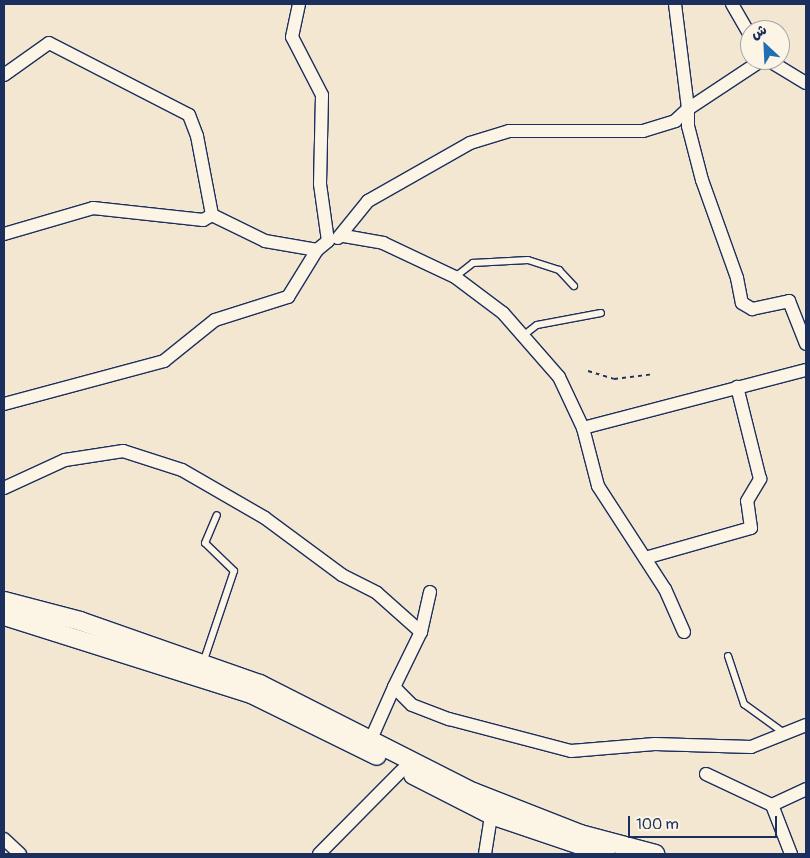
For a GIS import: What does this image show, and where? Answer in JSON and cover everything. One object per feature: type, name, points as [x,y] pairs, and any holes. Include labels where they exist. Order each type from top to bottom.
[{"type":"main road","points":[[4,601],[80,621],[260,684],[519,812],[655,854]]},
{"type":"main road","points":[[4,616],[251,694],[491,815],[606,854]]},
{"type":"street","points":[[299,4],[292,37],[322,95],[320,184],[328,242]]},
{"type":"street","points":[[675,4],[688,109],[688,126],[702,180],[737,278],[742,303],[752,309],[789,301],[806,344]]},
{"type":"street","points":[[732,4],[741,20]]},
{"type":"street","points":[[4,75],[49,43],[189,115],[198,136],[212,214]]},
{"type":"street","points":[[344,236],[368,201],[470,143],[509,131],[643,131],[674,122],[688,109],[747,70]]},
{"type":"street","points":[[785,70],[806,82]]},
{"type":"street","points":[[4,234],[93,208],[203,220],[212,214]]},
{"type":"street","points":[[212,214],[265,241],[317,250]]},
{"type":"street","points":[[4,404],[164,361],[215,320],[288,297],[317,250],[328,242],[344,236],[383,243],[455,277],[503,313],[559,377],[583,428],[598,486],[645,558],[684,632]]},
{"type":"street","points":[[583,428],[806,370]]},
{"type":"street","points":[[645,558],[751,528],[747,501],[760,479],[737,387]]},
{"type":"street","points":[[4,488],[65,460],[88,455],[124,451],[152,458],[182,470],[265,518],[342,575],[377,593],[421,632]]},
{"type":"street","points":[[371,739],[421,632],[430,592]]},
{"type":"street","points":[[394,687],[412,704],[449,719],[571,751],[655,744],[751,747],[806,725]]},
{"type":"street","points":[[319,854],[402,770]]},
{"type":"street","points":[[706,774],[772,805],[790,854]]},
{"type":"street","points":[[772,805],[806,789]]},
{"type":"street","points":[[485,854],[491,815]]},
{"type":"street","points":[[4,839],[20,854]]},
{"type":"lane","points":[[455,277],[472,263],[528,260],[559,270],[574,286]]},
{"type":"lane","points":[[524,335],[537,325],[600,312]]},
{"type":"lane","points":[[202,665],[234,571],[205,543],[217,515]]},
{"type":"lane","points":[[728,656],[744,704],[784,734]]},
{"type":"path","points":[[588,371],[614,379],[652,374]]}]
